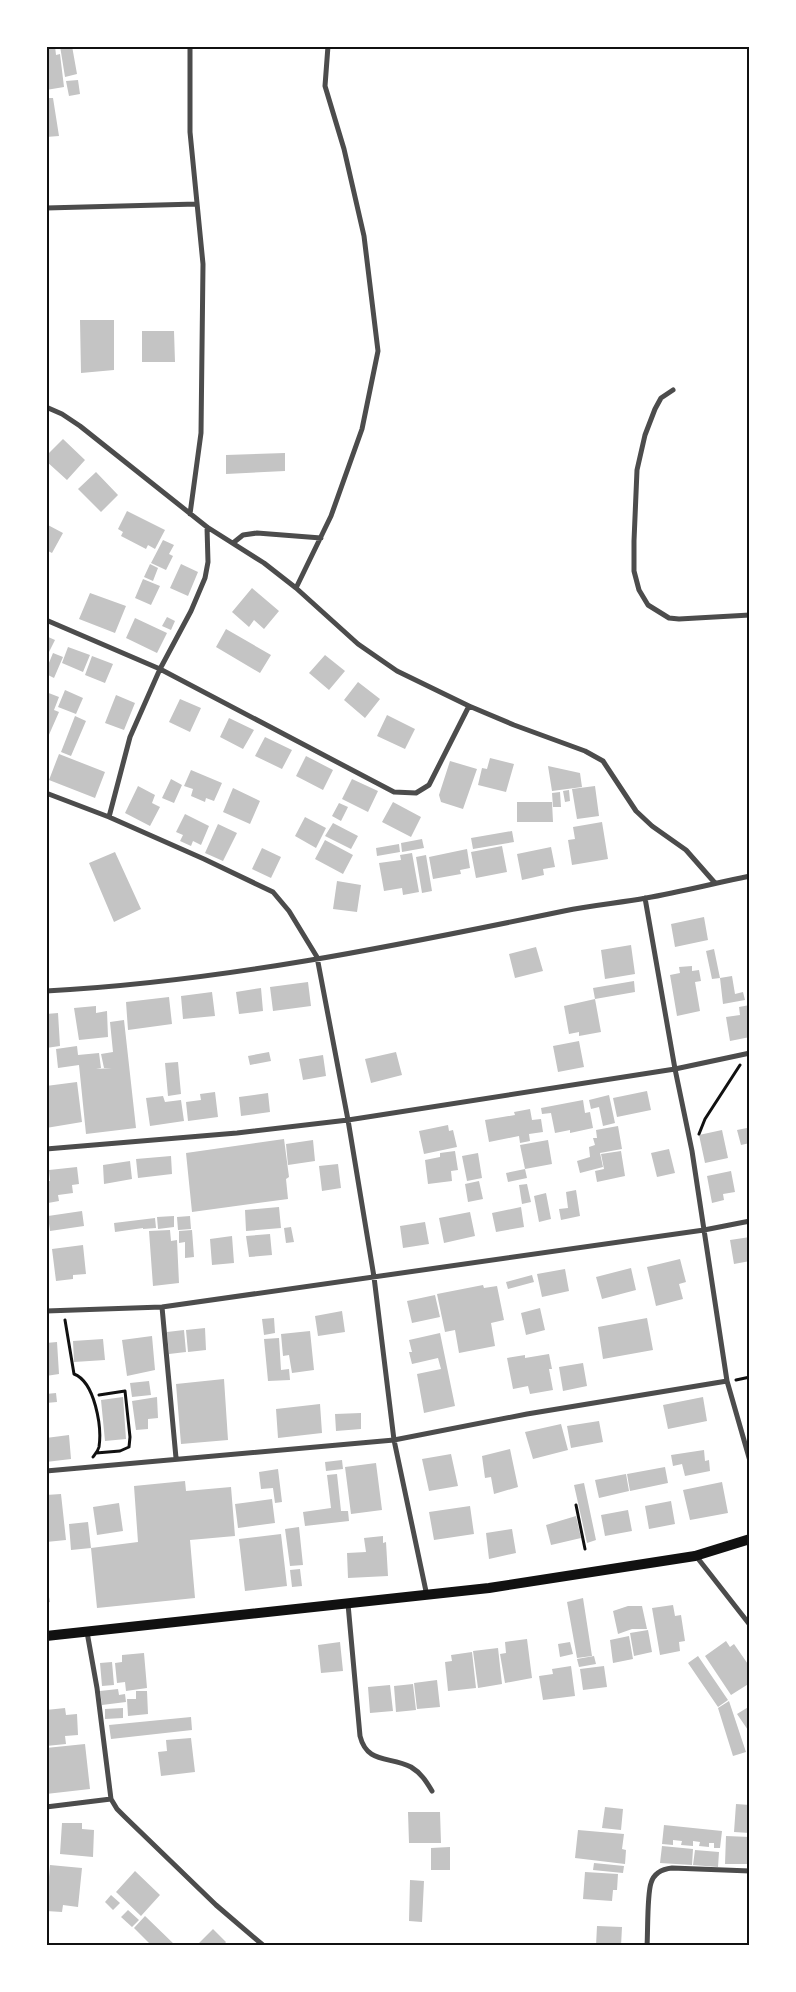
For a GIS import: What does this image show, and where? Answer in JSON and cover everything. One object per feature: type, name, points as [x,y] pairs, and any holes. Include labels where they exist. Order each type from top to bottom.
[{"type":"main road","points":[[46,1636],[427,1596],[517,1584],[695,1556],[750,1539]]},
{"type":"street","points":[[190,46],[190,132],[203,264],[201,433],[190,514]]},
{"type":"street","points":[[296,588],[331,516],[362,429],[378,351],[364,236],[344,149],[325,86],[328,46]]},
{"type":"street","points":[[46,208],[197,204]]},
{"type":"street","points":[[673,390],[661,398],[655,409],[645,435],[637,470],[634,571],[639,590],[648,605],[669,618],[679,620],[750,615]]},
{"type":"street","points":[[46,407],[62,414],[80,426],[190,514],[264,563],[296,588],[373,656],[423,685],[514,725],[578,748],[603,761],[636,811],[652,826],[686,850],[715,883]]},
{"type":"street","points":[[109,817],[130,737],[160,669],[191,611],[206,578],[208,527]]},
{"type":"street","points":[[233,543],[243,535],[257,533],[321,538]]},
{"type":"street","points":[[46,620],[160,669],[394,792],[416,793],[429,785],[469,706]]},
{"type":"street","points":[[46,793],[109,817],[225,868],[273,892],[289,911],[317,957],[348,1120],[374,1277],[394,1440],[427,1596]]},
{"type":"street","points":[[46,991],[105,988],[263,967],[437,938],[598,904],[645,898],[750,876]]},
{"type":"street","points":[[645,898],[674,1069],[692,1151],[727,1381],[750,1461]]},
{"type":"street","points":[[46,1149],[238,1133],[348,1120],[674,1069],[748,1053]]},
{"type":"street","points":[[46,1311],[162,1307],[704,1230],[750,1221]]},
{"type":"street","points":[[162,1307],[176,1458]]},
{"type":"street","points":[[46,1471],[394,1440],[527,1414],[727,1381]]},
{"type":"street","points":[[695,1556],[750,1625]]},
{"type":"street","points":[[348,1604],[360,1736],[363,1747],[372,1755],[410,1767],[419,1773],[432,1791]]},
{"type":"street","points":[[87,1632],[97,1688],[111,1799],[117,1809],[216,1905],[264,1946]]},
{"type":"street","points":[[46,1807],[111,1799]]},
{"type":"street","points":[[647,1946],[651,1883],[656,1874],[662,1869],[750,1871]]},
{"type":"path","points":[[692,1151],[705,1119],[748,1053]]},
{"type":"path","points":[[64,1309],[74,1374],[80,1376],[88,1384],[94,1400],[99,1449],[88,1465],[74,1469]]},
{"type":"path","points":[[96,1452],[120,1451],[129,1447],[130,1437],[125,1391],[99,1395]]},
{"type":"path","points":[[576,1505],[586,1550]]},
{"type":"building","points":[[46,46],[55,46],[56,55],[60,54],[64,87],[46,90]]},
{"type":"building","points":[[60,46],[72,46],[77,74],[65,77]]},
{"type":"building","points":[[78,80],[80,94],[69,96],[66,81]]},
{"type":"building","points":[[46,98],[53,98],[59,136],[46,137]]},
{"type":"building","points":[[80,320],[114,320],[114,370],[81,373]]},
{"type":"building","points":[[142,331],[174,331],[175,362],[142,362]]},
{"type":"building","points":[[63,439],[85,460],[67,480],[46,461],[46,456]]},
{"type":"building","points":[[285,453],[285,471],[226,474],[226,455]]},
{"type":"building","points":[[96,472],[118,495],[101,512],[78,489]]},
{"type":"building","points":[[127,511],[165,530],[155,549],[148,545],[146,549],[121,536],[123,532],[118,529]]},
{"type":"building","points":[[46,524],[63,533],[52,553],[46,550]]},
{"type":"building","points":[[163,540],[174,545],[169,554],[173,556],[166,570],[151,563]]},
{"type":"building","points":[[150,564],[158,568],[153,581],[144,577]]},
{"type":"building","points":[[181,564],[198,572],[188,596],[170,588]]},
{"type":"building","points":[[143,579],[160,586],[151,605],[135,598]]},
{"type":"building","points":[[252,588],[279,611],[264,629],[254,620],[249,627],[232,612]]},
{"type":"building","points":[[90,593],[126,606],[115,633],[79,619]]},
{"type":"building","points":[[167,617],[175,621],[171,630],[162,626]]},
{"type":"building","points":[[135,618],[167,633],[157,653],[126,638]]},
{"type":"building","points":[[226,629],[271,655],[260,673],[216,647]]},
{"type":"building","points":[[46,636],[55,640],[46,658]]},
{"type":"building","points":[[68,647],[90,655],[83,672],[62,663]]},
{"type":"building","points":[[53,653],[63,657],[54,678],[46,674]]},
{"type":"building","points":[[325,655],[345,671],[329,690],[309,673]]},
{"type":"building","points":[[92,656],[113,664],[105,683],[85,675]]},
{"type":"building","points":[[358,682],[380,699],[365,718],[344,700]]},
{"type":"building","points":[[65,690],[83,698],[76,714],[58,707]]},
{"type":"building","points":[[46,692],[59,697],[54,710],[59,712],[48,737],[46,736]]},
{"type":"building","points":[[116,695],[135,703],[124,730],[105,723]]},
{"type":"building","points":[[180,699],[201,708],[190,732],[169,722]]},
{"type":"building","points":[[387,715],[415,729],[405,749],[377,736]]},
{"type":"building","points":[[75,716],[86,721],[71,756],[61,752]]},
{"type":"building","points":[[229,718],[254,730],[243,749],[220,737]]},
{"type":"building","points":[[265,737],[292,750],[282,769],[255,756]]},
{"type":"building","points":[[59,754],[105,772],[95,798],[49,780]]},
{"type":"building","points":[[306,756],[333,770],[323,790],[296,776]]},
{"type":"building","points":[[490,758],[514,764],[506,792],[478,785],[482,768],[487,769]]},
{"type":"building","points":[[450,761],[477,769],[463,809],[441,802],[439,795]]},
{"type":"building","points":[[548,766],[580,773],[582,787],[552,791]]},
{"type":"building","points":[[191,770],[222,783],[214,801],[206,798],[205,802],[191,796],[193,789],[184,786]]},
{"type":"building","points":[[171,779],[182,785],[174,803],[162,798]]},
{"type":"building","points":[[352,779],[378,791],[368,812],[342,799]]},
{"type":"building","points":[[138,786],[155,795],[152,803],[160,807],[150,826],[125,813]]},
{"type":"building","points":[[595,786],[599,816],[577,819],[572,789]]},
{"type":"building","points":[[233,788],[260,801],[250,824],[223,812]]},
{"type":"building","points":[[569,790],[570,801],[565,802],[563,791]]},
{"type":"building","points":[[560,792],[561,807],[553,807],[552,793]]},
{"type":"building","points":[[393,802],[421,817],[411,837],[382,822]]},
{"type":"building","points":[[517,802],[552,802],[553,822],[517,822]]},
{"type":"building","points":[[339,803],[348,807],[341,821],[332,816]]},
{"type":"building","points":[[185,814],[209,826],[201,845],[193,841],[191,846],[180,841],[183,835],[176,832]]},
{"type":"building","points":[[305,817],[326,828],[316,848],[295,836]]},
{"type":"building","points":[[602,822],[608,859],[572,865],[568,840],[575,839],[573,827]]},
{"type":"building","points":[[333,823],[358,836],[351,849],[325,836]]},
{"type":"building","points":[[218,824],[237,833],[223,861],[205,853]]},
{"type":"building","points":[[512,831],[514,842],[473,849],[471,838]]},
{"type":"building","points":[[422,839],[424,848],[402,852],[401,843]]},
{"type":"building","points":[[325,840],[353,855],[343,874],[315,859]]},
{"type":"building","points":[[399,844],[400,852],[377,856],[376,848]]},
{"type":"building","points":[[502,846],[507,872],[476,878],[471,852]]},
{"type":"building","points":[[551,847],[555,867],[543,869],[544,875],[522,880],[517,854]]},
{"type":"building","points":[[262,848],[281,857],[271,878],[252,869]]},
{"type":"building","points":[[467,849],[470,868],[460,870],[461,874],[433,879],[429,857]]},
{"type":"building","points":[[115,852],[141,909],[114,922],[89,863]]},
{"type":"building","points":[[412,853],[419,892],[403,895],[402,888],[384,891],[379,863],[401,860],[400,855]]},
{"type":"building","points":[[426,855],[432,891],[422,893],[416,857]]},
{"type":"building","points":[[337,881],[361,885],[357,912],[333,909]]},
{"type":"building","points":[[704,917],[708,940],[675,947],[671,924]]},
{"type":"building","points":[[631,945],[635,974],[605,979],[601,950]]},
{"type":"building","points":[[536,947],[543,971],[515,978],[509,954]]},
{"type":"building","points":[[714,949],[720,978],[712,979],[706,951]]},
{"type":"building","points":[[692,966],[692,971],[699,970],[701,981],[695,982],[700,1011],[677,1016],[670,975],[680,973],[679,967]]},
{"type":"building","points":[[732,976],[735,994],[743,992],[745,1000],[723,1004],[720,978]]},
{"type":"building","points":[[634,981],[635,992],[595,999],[593,988]]},
{"type":"building","points":[[308,982],[311,1006],[273,1011],[270,987]]},
{"type":"building","points":[[261,988],[263,1011],[239,1014],[236,992]]},
{"type":"building","points":[[212,992],[215,1016],[183,1019],[181,996]]},
{"type":"building","points":[[169,997],[172,1024],[128,1030],[126,1002]]},
{"type":"building","points":[[595,999],[601,1032],[579,1036],[579,1032],[569,1034],[564,1006]]},
{"type":"building","points":[[750,1005],[750,1037],[730,1041],[726,1017],[740,1015],[739,1007]]},
{"type":"building","points":[[96,1006],[96,1013],[107,1011],[108,1037],[79,1040],[74,1008]]},
{"type":"building","points":[[58,1013],[60,1046],[46,1048],[46,1014]]},
{"type":"building","points":[[124,1020],[136,1128],[86,1134],[79,1065],[58,1068],[56,1049],[77,1046],[78,1055],[99,1053],[101,1068],[96,1069],[112,1068],[104,1068],[101,1054],[113,1052],[110,1022]]},
{"type":"building","points":[[579,1041],[584,1067],[558,1072],[553,1046]]},
{"type":"building","points":[[269,1052],[271,1061],[250,1065],[248,1056]]},
{"type":"building","points":[[396,1052],[402,1075],[371,1083],[365,1059]]},
{"type":"building","points":[[323,1055],[326,1076],[303,1080],[299,1059]]},
{"type":"building","points":[[178,1062],[181,1094],[168,1096],[165,1063]]},
{"type":"building","points":[[77,1082],[82,1122],[46,1128],[46,1086]]},
{"type":"building","points":[[647,1091],[651,1110],[617,1117],[613,1098]]},
{"type":"building","points":[[215,1092],[218,1117],[188,1121],[186,1102],[201,1100],[200,1094]]},
{"type":"building","points":[[268,1093],[270,1112],[241,1116],[239,1097]]},
{"type":"building","points":[[609,1095],[615,1123],[603,1126],[599,1107],[591,1109],[589,1100]]},
{"type":"building","points":[[163,1096],[165,1102],[181,1100],[184,1121],[150,1126],[146,1098]]},
{"type":"building","points":[[583,1100],[585,1113],[590,1112],[593,1128],[570,1133],[570,1130],[555,1133],[551,1113],[542,1114],[541,1108]]},
{"type":"building","points":[[530,1109],[532,1120],[541,1119],[543,1132],[529,1134],[530,1141],[520,1143],[519,1136],[489,1142],[485,1120],[515,1115],[514,1112]]},
{"type":"building","points":[[448,1125],[449,1131],[453,1130],[457,1147],[424,1154],[419,1131]]},
{"type":"building","points":[[618,1126],[622,1149],[600,1153],[603,1167],[580,1173],[577,1161],[590,1157],[589,1147],[595,1145],[593,1138],[597,1138],[596,1130]]},
{"type":"building","points":[[747,1128],[750,1143],[741,1145],[737,1130]]},
{"type":"building","points":[[722,1130],[728,1158],[705,1163],[699,1135]]},
{"type":"building","points":[[284,1139],[289,1177],[286,1179],[288,1199],[192,1212],[186,1153]]},
{"type":"building","points":[[313,1140],[315,1161],[288,1165],[286,1144]]},
{"type":"building","points":[[548,1140],[552,1164],[525,1169],[520,1145]]},
{"type":"building","points":[[669,1149],[675,1173],[657,1177],[651,1153]]},
{"type":"building","points":[[455,1151],[458,1170],[451,1171],[452,1181],[428,1184],[425,1160],[440,1157],[440,1153]]},
{"type":"building","points":[[621,1151],[625,1176],[597,1182],[595,1171],[604,1169],[601,1154]]},
{"type":"building","points":[[478,1153],[482,1178],[467,1181],[462,1156]]},
{"type":"building","points":[[171,1156],[172,1174],[138,1178],[136,1159]]},
{"type":"building","points":[[130,1161],[132,1179],[104,1184],[103,1165]]},
{"type":"building","points":[[338,1164],[341,1188],[322,1191],[319,1166]]},
{"type":"building","points":[[77,1167],[79,1184],[72,1185],[73,1193],[58,1195],[59,1201],[48,1203],[46,1181],[50,1181],[49,1170]]},
{"type":"building","points":[[525,1169],[527,1178],[508,1182],[506,1173]]},
{"type":"building","points":[[731,1171],[735,1192],[723,1194],[724,1200],[712,1203],[707,1176]]},
{"type":"building","points":[[479,1181],[483,1199],[468,1202],[465,1184]]},
{"type":"building","points":[[527,1184],[531,1202],[522,1204],[519,1185]]},
{"type":"building","points":[[576,1190],[580,1216],[561,1220],[559,1209],[568,1208],[566,1192]]},
{"type":"building","points":[[546,1193],[551,1219],[539,1222],[534,1196]]},
{"type":"building","points":[[279,1207],[281,1228],[246,1231],[245,1210]]},
{"type":"building","points":[[521,1207],[524,1227],[496,1232],[492,1213]]},
{"type":"building","points":[[82,1211],[84,1226],[50,1231],[48,1216]]},
{"type":"building","points":[[470,1212],[475,1236],[444,1243],[439,1218]]},
{"type":"building","points":[[174,1216],[174,1227],[158,1229],[157,1217]]},
{"type":"building","points":[[190,1216],[191,1229],[178,1230],[177,1217]]},
{"type":"building","points":[[155,1218],[156,1228],[115,1232],[114,1223]]},
{"type":"building","points":[[425,1222],[429,1244],[403,1248],[400,1226]]},
{"type":"building","points":[[291,1227],[294,1242],[286,1243],[284,1228]]},
{"type":"building","points":[[170,1230],[171,1241],[177,1240],[179,1283],[153,1286],[149,1231]]},
{"type":"building","points":[[192,1230],[194,1257],[185,1258],[185,1242],[179,1243],[179,1231]]},
{"type":"building","points":[[270,1234],[272,1255],[249,1257],[246,1236]]},
{"type":"building","points":[[232,1236],[234,1263],[212,1265],[210,1239]]},
{"type":"building","points":[[750,1237],[750,1261],[734,1264],[730,1240]]},
{"type":"building","points":[[83,1245],[86,1274],[73,1275],[73,1279],[56,1281],[52,1249]]},
{"type":"building","points":[[680,1259],[686,1282],[679,1284],[683,1299],[656,1306],[647,1267]]},
{"type":"building","points":[[631,1268],[636,1290],[602,1299],[596,1277]]},
{"type":"building","points":[[565,1269],[569,1291],[542,1297],[537,1274]]},
{"type":"building","points":[[532,1275],[534,1282],[508,1289],[506,1282]]},
{"type":"building","points":[[483,1285],[484,1288],[497,1286],[504,1320],[491,1323],[495,1346],[459,1353],[455,1330],[445,1332],[437,1294]]},
{"type":"building","points":[[435,1295],[440,1317],[412,1323],[407,1301]]},
{"type":"building","points":[[540,1308],[545,1330],[526,1335],[521,1313]]},
{"type":"building","points":[[342,1311],[345,1332],[318,1336],[315,1316]]},
{"type":"building","points":[[274,1318],[275,1333],[264,1335],[262,1319]]},
{"type":"building","points":[[647,1318],[653,1350],[603,1359],[598,1327]]},
{"type":"building","points":[[205,1328],[206,1350],[188,1352],[186,1330]]},
{"type":"building","points":[[184,1330],[186,1352],[169,1354],[167,1332]]},
{"type":"building","points":[[310,1331],[314,1370],[292,1373],[289,1355],[283,1356],[281,1334]]},
{"type":"building","points":[[440,1333],[455,1406],[424,1413],[417,1374],[441,1369],[438,1358],[412,1364],[409,1340]]},
{"type":"building","points":[[152,1336],[155,1370],[127,1376],[122,1340]]},
{"type":"building","points":[[279,1338],[281,1370],[289,1369],[290,1380],[268,1381],[264,1339]]},
{"type":"building","points":[[103,1339],[105,1360],[74,1362],[73,1341]]},
{"type":"building","points":[[57,1342],[59,1374],[46,1376],[46,1343]]},
{"type":"building","points":[[549,1354],[552,1369],[549,1369],[553,1390],[530,1394],[528,1386],[513,1389],[507,1358],[525,1355],[525,1358]]},
{"type":"building","points":[[583,1363],[587,1386],[563,1391],[559,1367]]},
{"type":"building","points":[[224,1379],[228,1440],[181,1444],[176,1384]]},
{"type":"building","points":[[149,1381],[151,1395],[132,1397],[130,1383]]},
{"type":"building","points":[[56,1393],[57,1402],[46,1403],[46,1394]]},
{"type":"building","points":[[123,1397],[126,1439],[105,1441],[101,1400]]},
{"type":"building","points":[[157,1397],[158,1418],[148,1419],[148,1429],[136,1430],[132,1401]]},
{"type":"building","points":[[703,1397],[707,1421],[668,1429],[663,1405]]},
{"type":"building","points":[[320,1404],[322,1433],[278,1438],[276,1409]]},
{"type":"building","points":[[361,1413],[361,1429],[336,1431],[335,1414]]},
{"type":"building","points":[[599,1421],[603,1442],[571,1448],[567,1426]]},
{"type":"building","points":[[561,1424],[568,1450],[533,1459],[525,1432]]},
{"type":"building","points":[[69,1435],[71,1459],[46,1462],[46,1438]]},
{"type":"building","points":[[510,1449],[518,1487],[494,1494],[491,1477],[485,1478],[482,1456]]},
{"type":"building","points":[[704,1450],[705,1461],[709,1460],[710,1471],[685,1476],[682,1464],[673,1466],[671,1455]]},
{"type":"building","points":[[451,1454],[458,1486],[429,1491],[422,1459]]},
{"type":"building","points":[[342,1460],[343,1469],[326,1471],[325,1462]]},
{"type":"building","points":[[376,1463],[382,1510],[351,1514],[345,1467]]},
{"type":"building","points":[[665,1467],[668,1483],[630,1491],[627,1474]]},
{"type":"building","points":[[278,1469],[282,1502],[275,1503],[273,1488],[261,1489],[259,1472]]},
{"type":"building","points":[[337,1474],[341,1511],[348,1511],[349,1521],[305,1526],[303,1512],[331,1508],[327,1475]]},
{"type":"building","points":[[626,1474],[629,1491],[599,1498],[595,1480]]},
{"type":"building","points":[[185,1481],[186,1491],[231,1487],[235,1536],[190,1540],[195,1598],[97,1608],[91,1548],[138,1542],[134,1486]]},
{"type":"building","points":[[722,1482],[728,1513],[690,1520],[683,1490]]},
{"type":"building","points":[[584,1483],[596,1540],[587,1543],[574,1485]]},
{"type":"building","points":[[61,1494],[66,1540],[46,1542],[46,1495]]},
{"type":"building","points":[[272,1499],[275,1523],[238,1528],[235,1504]]},
{"type":"building","points":[[671,1501],[675,1524],[649,1529],[645,1506]]},
{"type":"building","points":[[119,1503],[123,1531],[97,1535],[93,1507]]},
{"type":"building","points":[[470,1506],[474,1534],[434,1540],[429,1512]]},
{"type":"building","points":[[628,1510],[632,1531],[605,1536],[601,1515]]},
{"type":"building","points":[[576,1516],[581,1538],[551,1545],[546,1525]]},
{"type":"building","points":[[88,1522],[91,1548],[71,1550],[69,1524]]},
{"type":"building","points":[[299,1527],[303,1565],[290,1566],[285,1529]]},
{"type":"building","points":[[512,1529],[516,1553],[489,1559],[486,1533]]},
{"type":"building","points":[[281,1534],[287,1586],[245,1591],[239,1539]]},
{"type":"building","points":[[383,1536],[383,1543],[386,1542],[388,1576],[348,1578],[347,1553],[366,1552],[364,1538]]},
{"type":"building","points":[[300,1569],[302,1586],[292,1587],[290,1570]]},
{"type":"building","points":[[46,1582],[50,1602],[46,1603]]},
{"type":"building","points":[[583,1598],[592,1656],[577,1658],[567,1602]]},
{"type":"building","points":[[673,1605],[675,1616],[681,1615],[685,1641],[679,1642],[680,1651],[660,1655],[652,1608]]},
{"type":"building","points":[[628,1606],[642,1606],[647,1629],[632,1629],[618,1634],[613,1611]]},
{"type":"building","points":[[648,1630],[652,1652],[634,1656],[630,1633]]},
{"type":"building","points":[[629,1636],[633,1659],[613,1663],[610,1640]]},
{"type":"building","points":[[527,1639],[532,1678],[505,1683],[500,1654],[506,1653],[505,1642]]},
{"type":"building","points":[[726,1641],[730,1647],[734,1644],[750,1667],[750,1671],[747,1673],[750,1677],[750,1683],[731,1695],[705,1656]]},
{"type":"building","points":[[340,1642],[343,1671],[321,1673],[318,1645]]},
{"type":"building","points":[[570,1642],[573,1654],[560,1657],[558,1644]]},
{"type":"building","points":[[498,1648],[502,1684],[478,1688],[473,1651]]},
{"type":"building","points":[[472,1652],[476,1688],[448,1691],[445,1662],[452,1661],[451,1655]]},
{"type":"building","points":[[144,1653],[147,1688],[126,1691],[125,1682],[117,1683],[115,1663],[122,1662],[122,1655]]},
{"type":"building","points":[[594,1656],[596,1664],[579,1667],[577,1659]]},
{"type":"building","points":[[698,1656],[728,1700],[718,1707],[688,1663]]},
{"type":"building","points":[[112,1662],[114,1685],[102,1686],[100,1663]]},
{"type":"building","points":[[571,1666],[575,1696],[543,1700],[539,1676],[553,1674],[552,1669]]},
{"type":"building","points":[[604,1666],[607,1687],[583,1690],[580,1669]]},
{"type":"building","points":[[437,1680],[440,1707],[417,1709],[414,1683]]},
{"type":"building","points":[[413,1684],[416,1710],[396,1712],[394,1686]]},
{"type":"building","points":[[390,1685],[393,1711],[370,1713],[368,1687]]},
{"type":"building","points":[[118,1689],[119,1695],[125,1694],[126,1702],[102,1705],[100,1691]]},
{"type":"building","points":[[136,1691],[147,1691],[148,1714],[128,1716],[127,1699],[136,1699]]},
{"type":"building","points":[[729,1701],[746,1752],[733,1756],[718,1708]]},
{"type":"building","points":[[750,1706],[750,1733],[737,1714]]},
{"type":"building","points":[[65,1708],[66,1715],[77,1714],[78,1735],[65,1736],[66,1744],[46,1746],[46,1710]]},
{"type":"building","points":[[123,1708],[123,1718],[105,1719],[105,1709]]},
{"type":"building","points":[[191,1717],[192,1730],[111,1739],[109,1725]]},
{"type":"building","points":[[191,1738],[195,1772],[161,1776],[158,1752],[167,1751],[166,1740]]},
{"type":"building","points":[[85,1744],[90,1789],[46,1794],[46,1748]]},
{"type":"building","points":[[736,1804],[750,1805],[750,1833],[734,1832]]},
{"type":"building","points":[[605,1807],[623,1809],[621,1830],[602,1828]]},
{"type":"building","points":[[408,1812],[440,1812],[441,1843],[409,1843]]},
{"type":"building","points":[[62,1823],[82,1823],[82,1829],[94,1830],[93,1857],[60,1854]]},
{"type":"building","points":[[664,1825],[722,1831],[720,1848],[714,1848],[714,1843],[709,1843],[709,1847],[699,1846],[700,1842],[693,1841],[693,1846],[681,1845],[682,1841],[673,1840],[673,1845],[662,1844]]},
{"type":"building","points":[[578,1830],[624,1834],[622,1849],[626,1850],[625,1864],[575,1858]]},
{"type":"building","points":[[726,1836],[750,1837],[750,1864],[725,1864]]},
{"type":"building","points":[[662,1846],[693,1849],[692,1865],[660,1863]]},
{"type":"building","points":[[450,1847],[450,1870],[431,1870],[431,1848]]},
{"type":"building","points":[[695,1850],[719,1852],[718,1867],[693,1865]]},
{"type":"building","points":[[594,1863],[624,1866],[623,1873],[593,1870]]},
{"type":"building","points":[[50,1865],[82,1868],[78,1907],[63,1905],[62,1912],[46,1911],[46,1889],[48,1889]]},
{"type":"building","points":[[135,1871],[160,1895],[141,1916],[116,1892]]},
{"type":"building","points":[[585,1872],[618,1874],[617,1890],[613,1890],[612,1901],[583,1899]]},
{"type":"building","points":[[410,1880],[424,1881],[422,1922],[409,1921]]},
{"type":"building","points":[[111,1895],[120,1903],[113,1910],[105,1902]]},
{"type":"building","points":[[128,1910],[139,1920],[132,1927],[121,1917]]},
{"type":"building","points":[[145,1916],[176,1946],[152,1946],[134,1928]]},
{"type":"building","points":[[597,1926],[622,1927],[621,1946],[596,1946]]},
{"type":"building","points":[[213,1929],[226,1942],[223,1946],[200,1946],[198,1944]]}]
